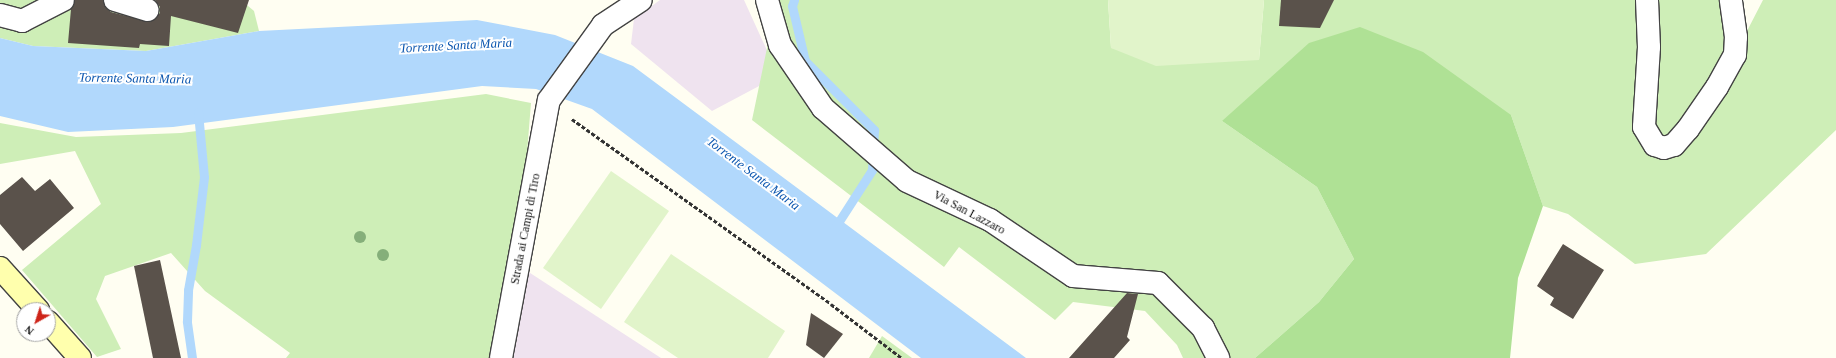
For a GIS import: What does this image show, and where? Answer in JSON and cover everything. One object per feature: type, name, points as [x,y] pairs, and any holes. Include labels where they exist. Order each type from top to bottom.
[{"type":"street","points":[[0,15],[22,21],[63,0]]},
{"type":"street","points":[[115,0],[148,10]]},
{"type":"street","points":[[547,105],[603,25],[641,0]]},
{"type":"street","name":"Via San Lazzaro","points":[[767,0],[780,45],[823,108],[907,181],[990,220],[1073,276],[1158,283],[1203,328],[1218,358]]},
{"type":"street","points":[[1647,0],[1649,47],[1644,127],[1655,145],[1664,148],[1674,144],[1688,129],[1717,86],[1735,55],[1736,37],[1731,0]]},
{"type":"street","name":"Strada ai Campi di Tiro","points":[[501,358],[539,162],[547,105]]},
{"type":"street","points":[[0,268],[31,302]]},
{"type":"street","points":[[56,331],[80,358]]},
{"type":"path","points":[[547,105],[578,121],[902,358]]},
{"type":"shaded area","points":[[660,0],[744,0],[774,66],[761,85],[712,111],[631,44],[634,19]]},
{"type":"shaded area","points":[[527,271],[661,358],[511,358]]},
{"type":"green space","points":[[0,0],[241,0],[254,11],[259,31],[146,51],[33,46],[0,38]]},
{"type":"green space","points":[[777,0],[1108,0],[1111,48],[1259,60],[1264,0],[1731,0],[1747,31],[1763,0],[1836,0],[1836,130],[1706,254],[1635,264],[1568,214],[1543,206],[1511,115],[1222,121],[1317,187],[1354,259],[1319,302],[1255,358],[1183,358],[1177,345],[1145,311],[1073,302],[1055,320],[959,247],[944,267],[752,120]]},
{"type":"green space","points":[[1108,0],[1264,0],[1259,60],[1156,66],[1111,48]]},
{"type":"green space","points":[[1360,27],[1423,52],[1511,115],[1543,206],[1518,278],[1510,358],[1255,358],[1319,302],[1354,259],[1317,187],[1222,121],[1309,43]]},
{"type":"green space","points":[[486,94],[531,103],[527,153],[501,315],[491,358],[286,358],[290,353],[205,291],[171,253],[105,276],[96,299],[121,349],[97,357],[56,309],[56,302],[50,302],[22,270],[101,204],[75,151],[0,164],[0,123],[76,137],[181,133]]},
{"type":"green space","points":[[611,171],[669,211],[601,309],[543,268]]},
{"type":"green space","points":[[671,254],[785,331],[768,358],[678,358],[624,322]]},
{"type":"green space","points":[[882,336],[912,358],[869,358]]},
{"type":"water","name":"Torrente Santa Maria","points":[[477,20],[555,35],[633,66],[1026,358],[921,358],[592,109],[536,89],[482,86],[173,127],[68,132],[0,116],[0,38],[33,46],[146,51],[259,31]]},
{"type":"building","points":[[75,0],[103,0],[106,8],[111,12],[150,22],[160,13],[160,7],[155,0],[249,0],[238,33],[171,16],[169,46],[140,44],[139,48],[68,43],[71,9]]},
{"type":"building","points":[[1281,0],[1334,0],[1320,28],[1279,26]]},
{"type":"building","points":[[22,177],[35,191],[50,179],[74,208],[23,251],[0,224],[0,195]]},
{"type":"building","points":[[1563,244],[1604,270],[1573,319],[1550,305],[1554,298],[1537,286]]},
{"type":"building","points":[[160,260],[181,358],[153,358],[134,266]]},
{"type":"building","points":[[1127,293],[1138,294],[1127,337],[1130,340],[1114,358],[1069,358]]},
{"type":"building","points":[[811,313],[843,334],[824,358],[806,345]]},
{"type":"waterway","points":[[794,0],[792,6],[805,61],[874,130],[872,170],[834,229]]},
{"type":"waterway","points":[[192,358],[187,321],[188,290],[196,245],[204,177],[198,112]]}]
